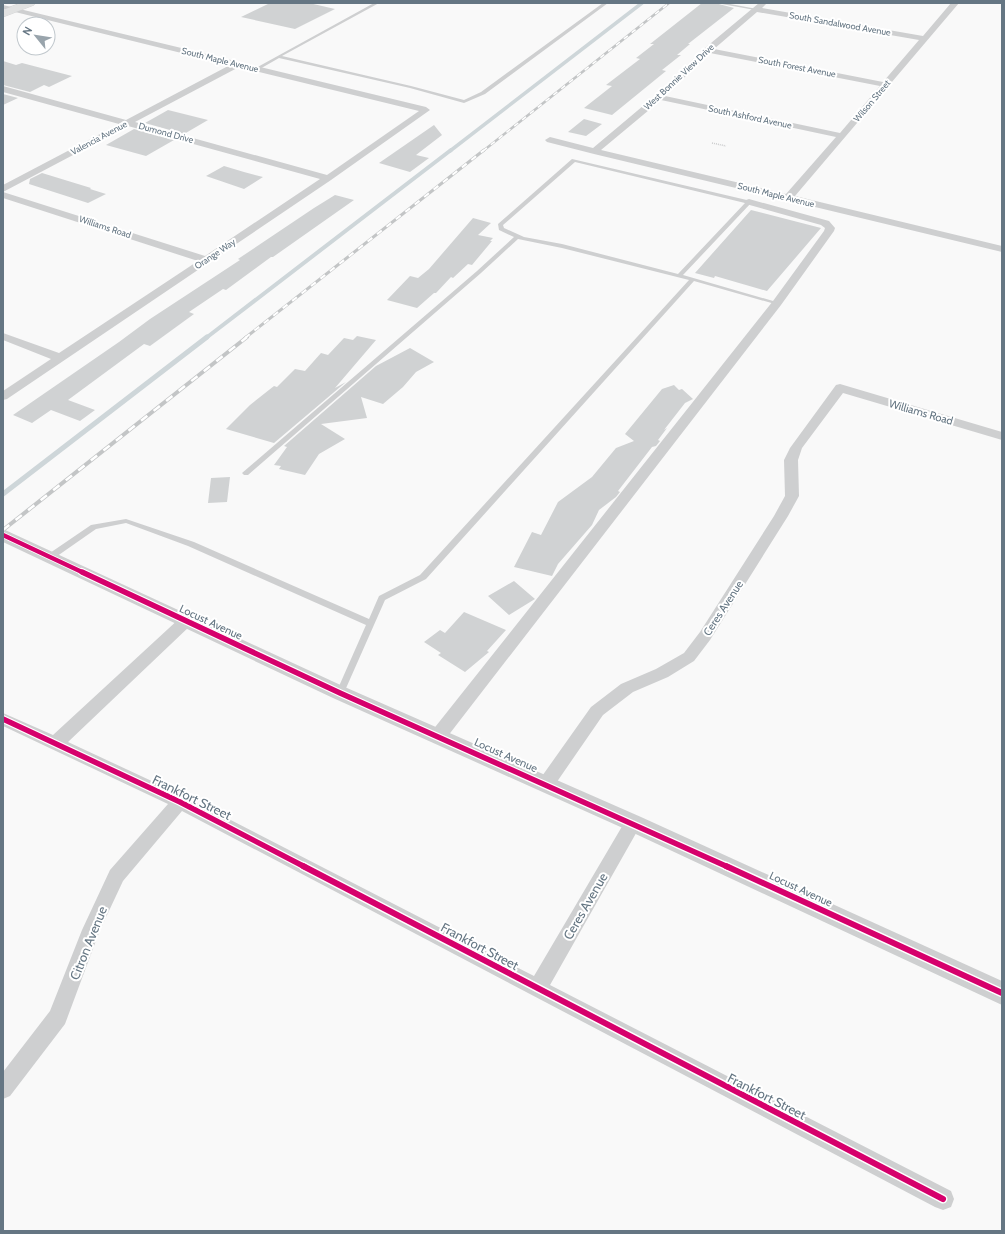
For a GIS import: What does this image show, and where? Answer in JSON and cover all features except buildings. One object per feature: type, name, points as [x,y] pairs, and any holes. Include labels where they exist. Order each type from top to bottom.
[{"type":"main road","points":[[3,14],[30,3]]},
{"type":"street","name":"West Bonnie View Drive","points":[[594,150],[659,97],[708,50],[763,3]]},
{"type":"street","name":"Wilson Street","points":[[788,198],[955,3]]},
{"type":"street","name":"South Maple Avenue","points":[[3,7],[426,110]]},
{"type":"street","name":"South Sandalwood Avenue","points":[[756,9],[924,39]]},
{"type":"street","name":"South Forest Avenue","points":[[708,50],[885,85]]},
{"type":"street","name":"Valencia Avenue","points":[[3,189],[238,64]]},
{"type":"street","name":"Dumond Drive","points":[[3,89],[328,178]]},
{"type":"street","name":"South Ashford Avenue","points":[[659,97],[842,136]]},
{"type":"street","name":"Orange Way","points":[[3,396],[207,260],[426,110]]},
{"type":"street","name":"South Maple Avenue","points":[[550,140],[1002,249]]},
{"type":"street","name":"Williams Road","points":[[3,194],[207,260]]},
{"type":"street","points":[[438,736],[777,303],[830,228],[822,222],[748,202]]},
{"type":"street","points":[[3,336],[60,358]]},
{"type":"street","name":"Williams Road","points":[[840,388],[1002,436]]},
{"type":"street","name":"Ceres Avenue","points":[[546,784],[597,711],[627,688],[662,673],[689,657],[705,636],[781,516],[792,496],[791,460],[796,448],[803,436],[840,388]]},
{"type":"street","name":"Locust Avenue","points":[[3,535],[340,693],[633,823],[1002,993]]},
{"type":"street","points":[[55,744],[186,621]]},
{"type":"street","name":"Frankfort Street","points":[[3,719],[180,802],[943,1199]]},
{"type":"street","name":"Citron Avenue","points":[[3,1089],[58,1017],[91,930],[116,876],[180,802]]},
{"type":"street","name":"Ceres Avenue","points":[[538,989],[633,823]]},
{"type":"lane","points":[[256,69],[377,3]]},
{"type":"lane","points":[[279,57],[412,87],[464,102],[483,93],[605,3]]},
{"type":"lane","points":[[718,3],[756,9]]},
{"type":"lane","points":[[679,276],[748,202],[574,160],[500,225],[501,229],[517,237],[532,239],[679,276],[693,279],[777,303]]},
{"type":"lane","points":[[246,473],[479,272],[517,237]]},
{"type":"lane","points":[[340,693],[370,622],[382,598],[423,577],[693,279]]},
{"type":"lane","points":[[50,557],[94,527],[126,521],[191,544],[370,622]]},
{"type":"path","points":[[712,143],[726,146]]},
{"type":"waterway","points":[[450,151],[642,3]]},
{"type":"waterway","points":[[206,338],[451,150]]},
{"type":"waterway","points":[[3,494],[207,337]]},
{"type":"railway","points":[[483,151],[669,3]]},
{"type":"railway","points":[[245,338],[484,150]]},
{"type":"railway","points":[[3,530],[247,337]]},
{"type":"cycle path","points":[[3,535],[340,693],[633,823],[1002,993]]},
{"type":"cycle path","points":[[3,719],[180,802],[943,1199]]}]
